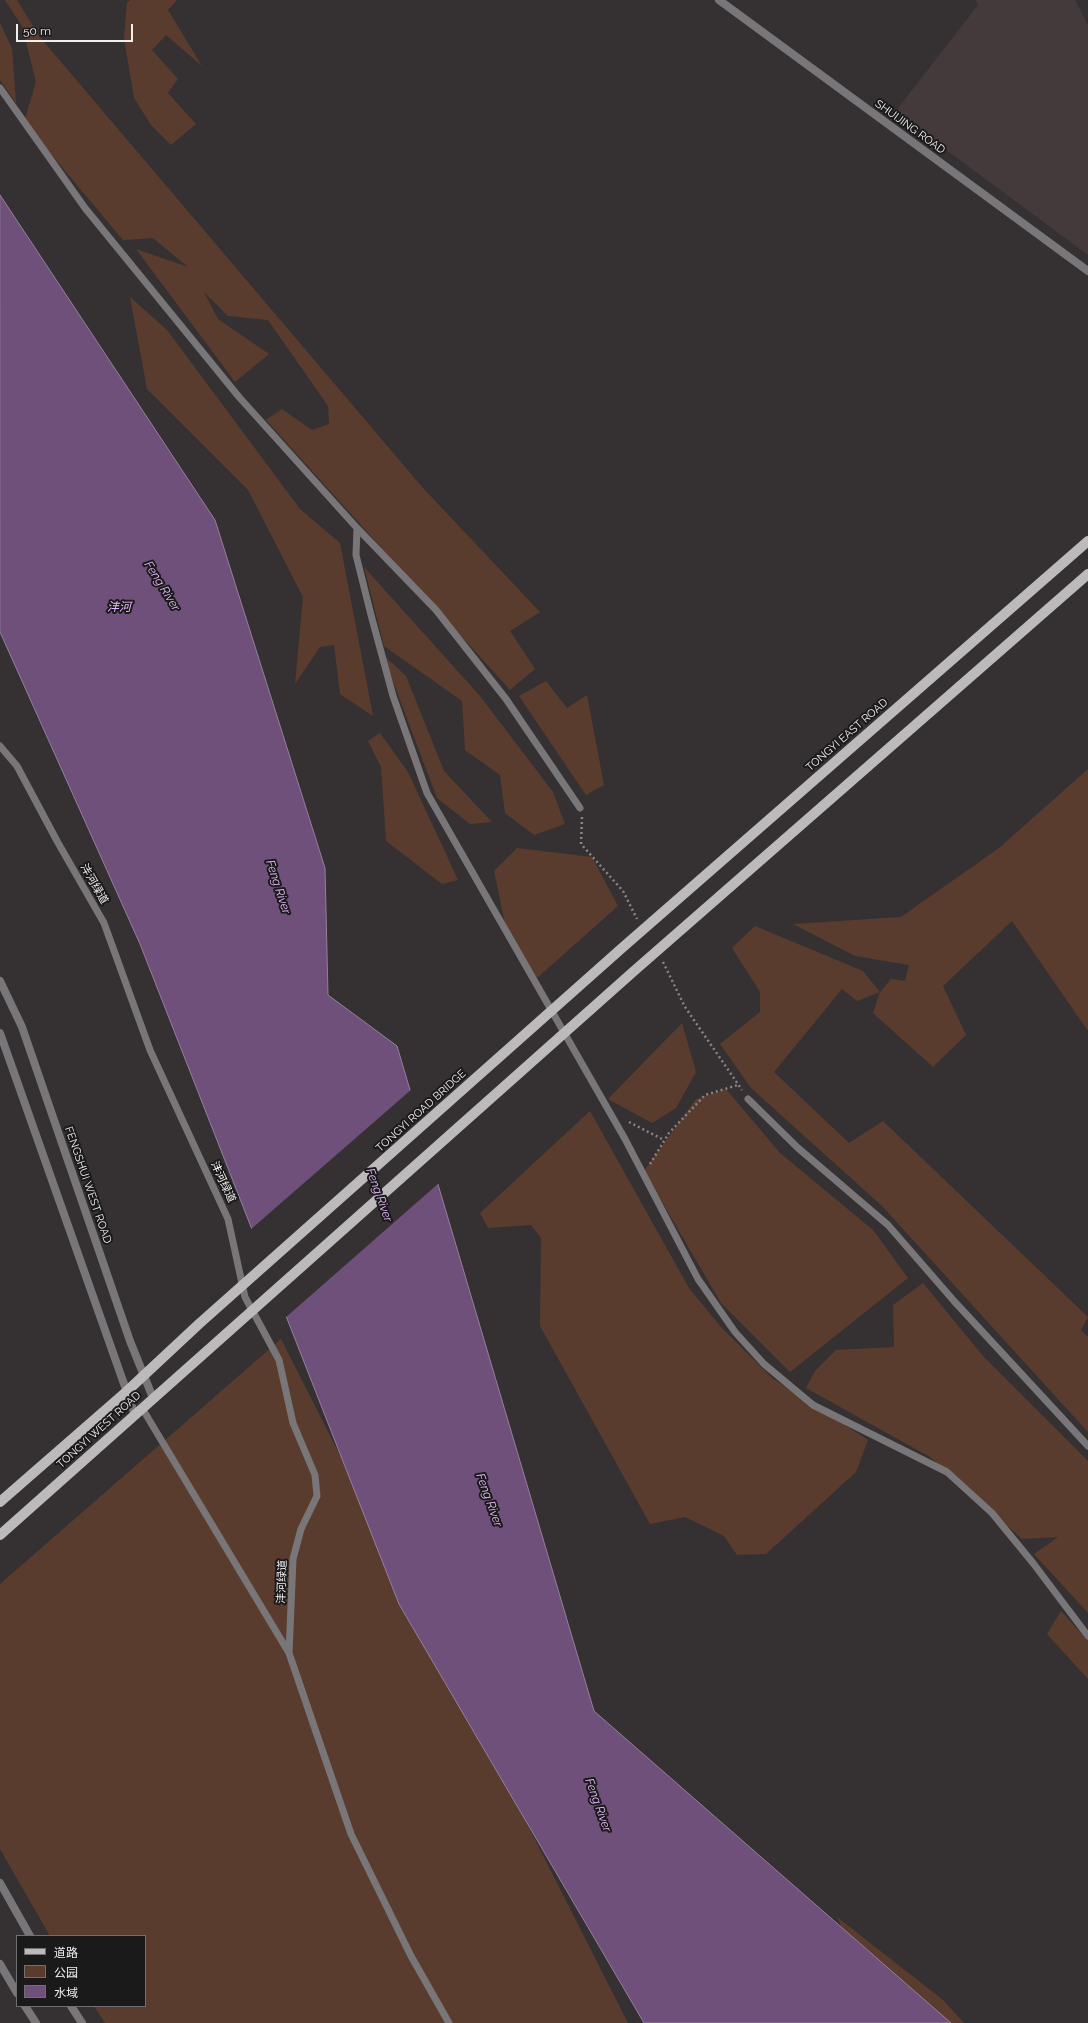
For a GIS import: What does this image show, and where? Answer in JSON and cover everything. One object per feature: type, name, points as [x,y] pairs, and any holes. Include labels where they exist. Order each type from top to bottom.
[{"type":"main road","name":"TONGYI EAST ROAD","points":[[622,948],[1088,541]]},
{"type":"main road","points":[[657,950],[1088,574]]},
{"type":"main road","name":"TONGYI ROAD BRIDGE","points":[[200,1323],[622,948]]},
{"type":"main road","name":"TONGYI WEST ROAD","points":[[0,1535],[657,950]]},
{"type":"main road","name":"TONGYI WEST ROAD","points":[[0,1502],[144,1376],[200,1323]]},
{"type":"street","name":"SHUIJING ROAD","points":[[719,0],[1088,271]]},
{"type":"street","name":"FENGSHUI WEST ROAD","points":[[0,981],[22,1027],[130,1341],[153,1398]]},
{"type":"street","points":[[0,1033],[134,1415]]},
{"type":"street","points":[[0,1883],[29,1935]]},
{"type":"street","points":[[0,1964],[16,1991]]},
{"type":"street","points":[[26,2007],[36,2023]]},
{"type":"street","points":[[72,2007],[82,2023]]},
{"type":"lane","points":[[0,88],[85,208],[239,397],[357,528],[436,610],[506,699],[580,808]]},
{"type":"lane","points":[[357,528],[356,555],[371,615],[393,696],[427,793],[609,1111],[644,1174],[698,1279],[735,1332],[764,1364],[813,1405],[947,1472],[992,1513],[1033,1563],[1088,1636]]},
{"type":"lane","name":"沣河绿道","points":[[0,746],[17,766],[57,842],[104,923],[150,1050],[228,1219],[245,1297],[280,1360],[293,1423],[315,1475],[317,1496],[301,1529],[293,1559],[289,1653]]},
{"type":"lane","points":[[748,1099],[798,1148],[888,1225],[954,1301],[1088,1446]]},
{"type":"lane","points":[[142,1408],[289,1653],[351,1834],[411,1956],[449,2023]]},
{"type":"path","points":[[580,808],[582,818],[581,844],[623,891],[642,930]]},
{"type":"path","points":[[657,950],[685,1007],[748,1099]]},
{"type":"path","points":[[644,1174],[669,1133],[705,1094],[738,1085]]},
{"type":"path","points":[[609,1111],[664,1140]]},
{"type":"shaded area","points":[[975,0],[1075,0],[1088,25],[1088,255],[895,112],[978,5]]},
{"type":"green space","points":[[5,0],[17,0],[39,36],[423,488],[540,612],[510,631],[535,669],[510,690],[266,420],[282,409],[312,430],[329,424],[328,406],[268,320],[228,316],[204,292],[218,319],[269,354],[235,382],[136,249],[188,267],[153,238],[123,240],[24,122],[36,82],[22,26]]},
{"type":"green space","points":[[130,0],[177,0],[168,10],[202,66],[166,35],[152,50],[178,79],[168,93],[196,124],[171,145],[151,125],[134,98],[124,38],[127,3]]},
{"type":"green space","points":[[0,23],[12,48],[16,103],[0,80]]},
{"type":"green space","points":[[130,297],[167,330],[300,509],[340,543],[373,716],[340,694],[334,645],[320,647],[295,684],[303,597],[248,490],[147,389]]},
{"type":"green space","points":[[364,567],[480,696],[553,792],[565,824],[534,835],[505,813],[500,775],[465,750],[462,701],[384,646]]},
{"type":"green space","points":[[383,655],[406,676],[444,771],[492,822],[470,824],[437,798]]},
{"type":"green space","points":[[546,681],[567,708],[587,695],[604,785],[586,795],[519,696]]},
{"type":"green space","points":[[380,733],[408,772],[458,880],[442,884],[386,841],[381,767],[368,741]]},
{"type":"green space","points":[[1088,769],[1088,1031],[1012,921],[943,986],[966,1035],[933,1067],[873,1013],[880,992],[891,979],[905,981],[909,965],[855,956],[793,924],[901,917],[999,848]]},
{"type":"green space","points":[[517,848],[592,857],[618,906],[537,978],[507,933],[494,871]]},
{"type":"green space","points":[[755,926],[863,971],[880,992],[857,1001],[842,989],[774,1072],[849,1143],[883,1121],[1088,1317],[1081,1330],[1088,1337],[1088,1432],[882,1206],[751,1088],[720,1044],[760,1012],[760,992],[732,948]]},
{"type":"green space","points":[[682,1023],[696,1072],[676,1108],[652,1123],[608,1099]]},
{"type":"green space","points":[[726,1089],[780,1153],[873,1230],[908,1278],[790,1372],[721,1303],[644,1171],[696,1099]]},
{"type":"green space","points":[[590,1111],[689,1288],[721,1327],[772,1378],[868,1440],[856,1472],[766,1554],[737,1555],[724,1536],[685,1517],[650,1524],[540,1326],[541,1238],[531,1225],[488,1228],[480,1213]]},
{"type":"green space","points":[[923,1283],[983,1356],[1088,1461],[1088,1613],[1034,1554],[1058,1537],[1022,1539],[930,1457],[806,1388],[815,1371],[836,1350],[894,1347],[893,1305]]},
{"type":"green space","points":[[281,1339],[628,2023],[105,2023],[95,2007],[146,2007],[146,1935],[49,1935],[0,1849],[0,1584]]},
{"type":"green space","points":[[1061,1611],[1088,1641],[1088,1679],[1047,1634]]},
{"type":"green space","points":[[837,1917],[943,2000],[964,2023],[884,2023]]},
{"type":"water","name":"沣河","points":[[0,195],[215,520],[325,868],[328,995],[397,1046],[594,1711],[951,2023],[644,2023],[399,1604],[140,944],[0,632]]},
{"type":"pier","points":[[412,1089],[439,1183],[285,1318],[250,1230]]},
{"type":"water label","name":"Feng River","points":[[162,586]]},
{"type":"water label","name":"Feng River","points":[[278,887]]},
{"type":"water label","name":"Feng River","points":[[379,1195]]},
{"type":"water label","name":"Feng River","points":[[489,1500]]},
{"type":"water label","name":"Feng River","points":[[598,1805]]}]
